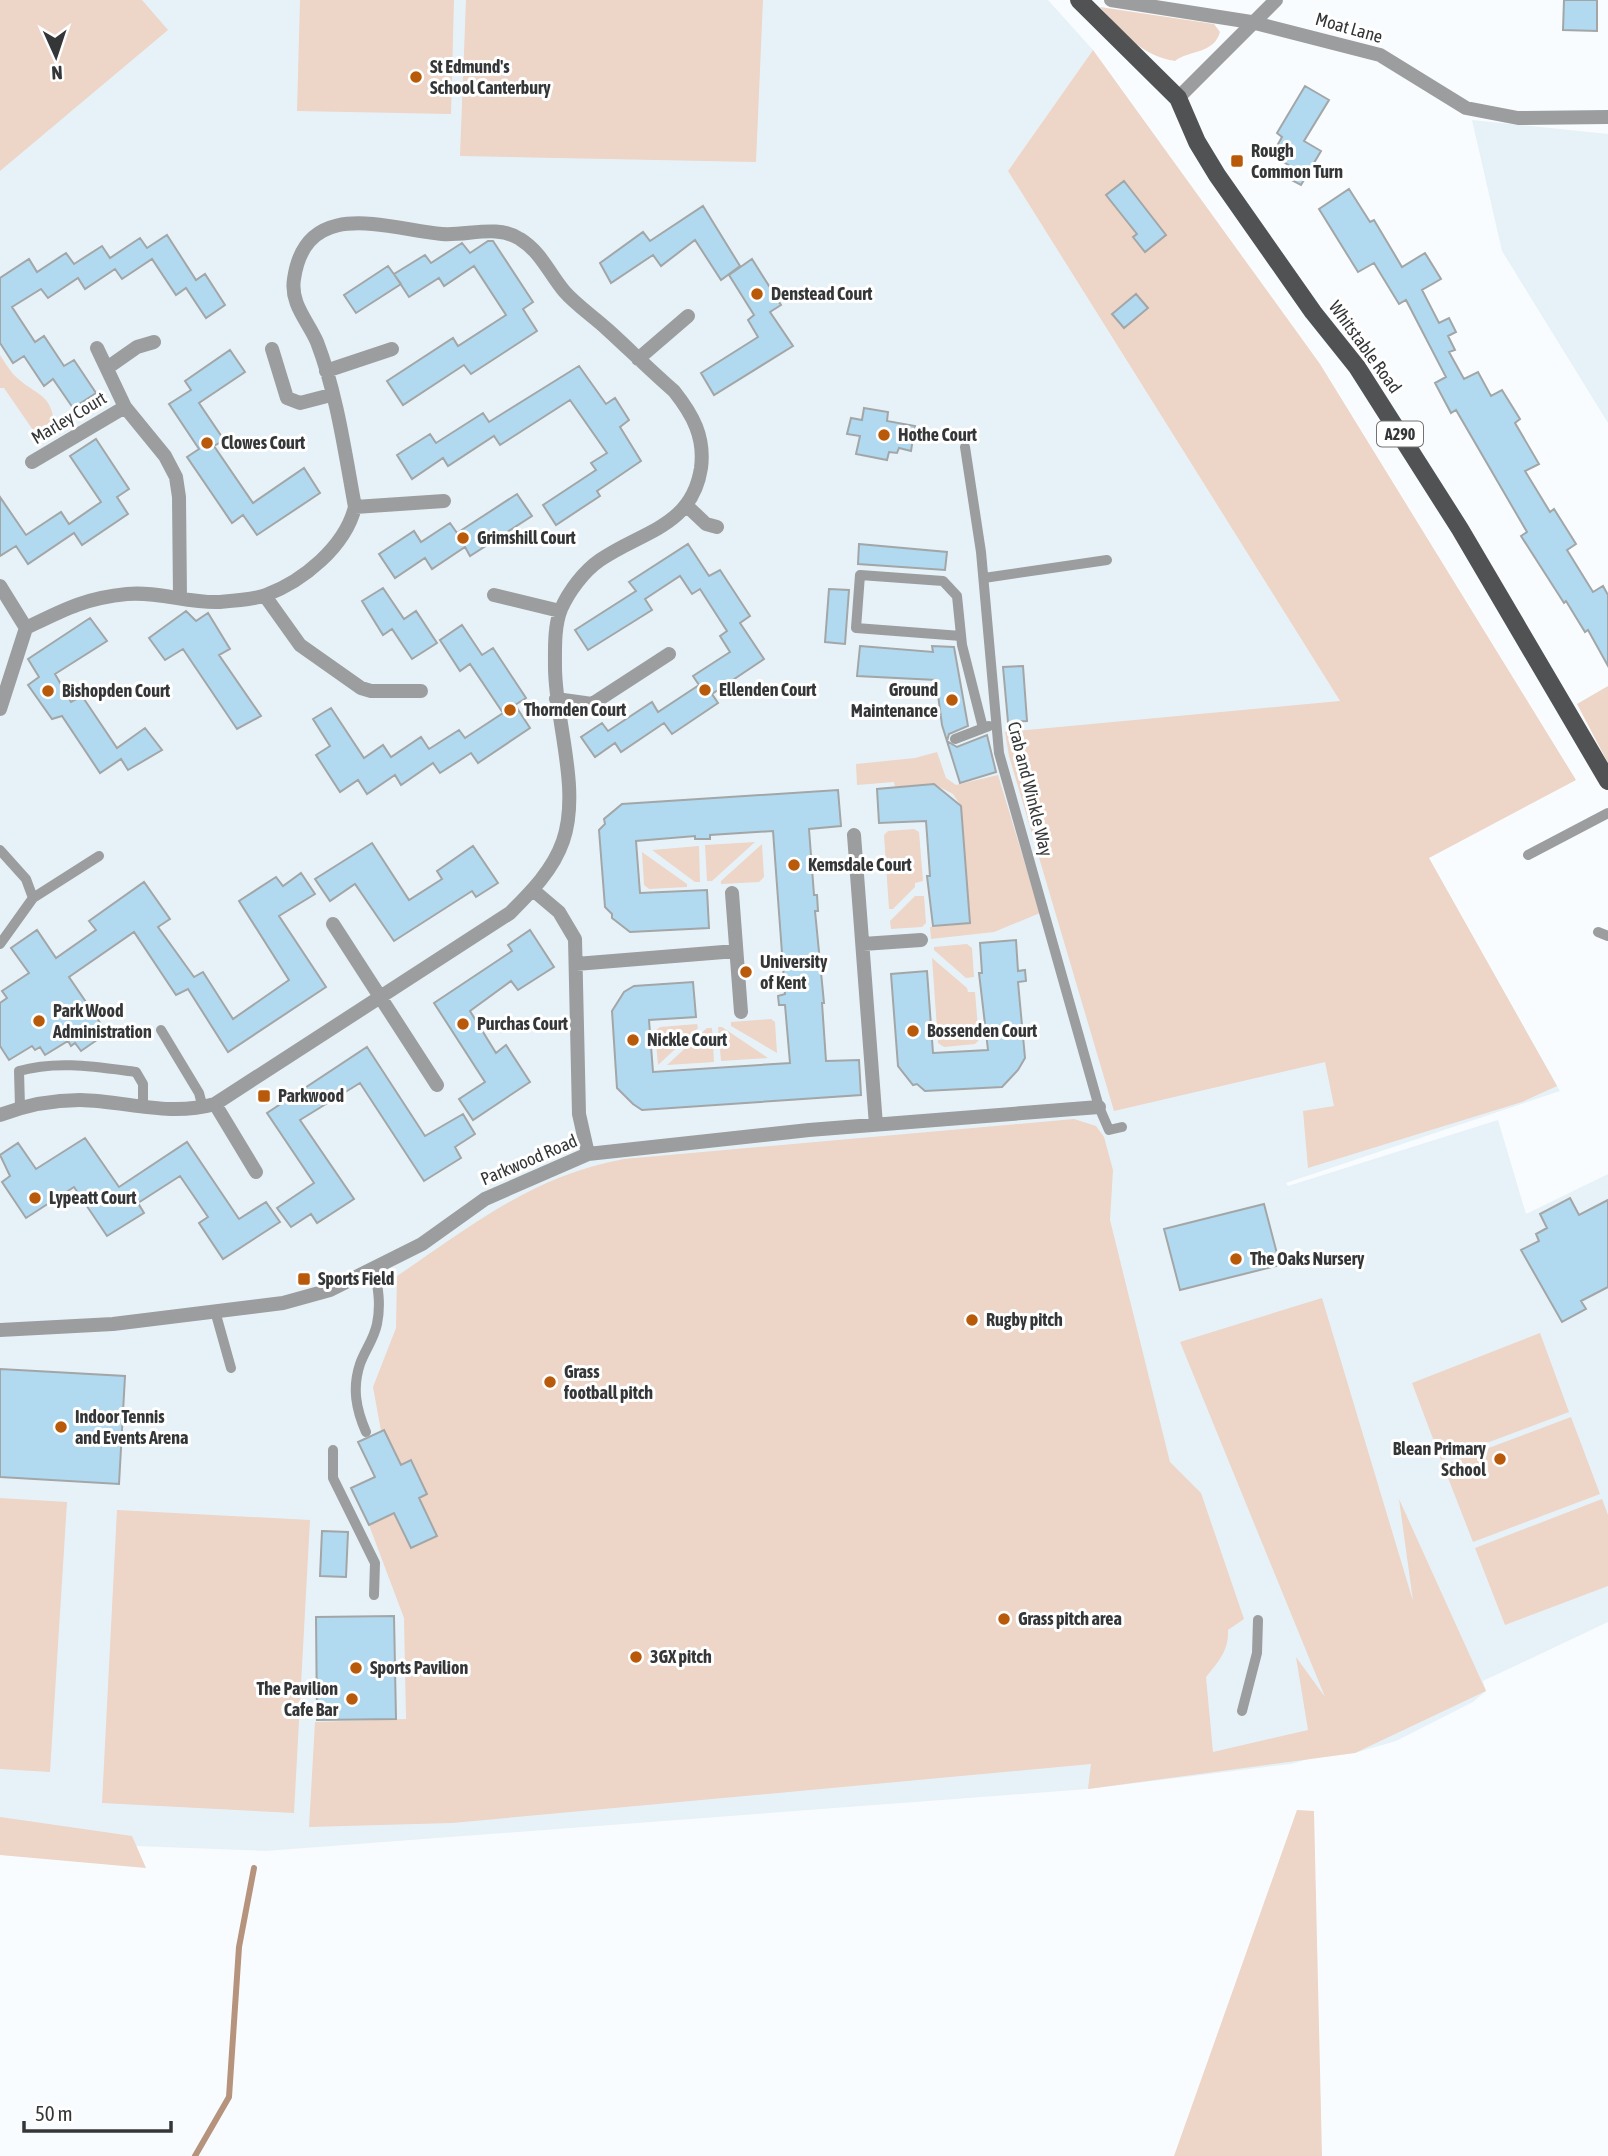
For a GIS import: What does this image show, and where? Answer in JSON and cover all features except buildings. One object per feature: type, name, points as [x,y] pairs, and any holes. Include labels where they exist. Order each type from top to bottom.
[{"type":"main road","name":"Whitstable Road","points":[[1079,0],[1178,98],[1197,142],[1217,175],[1313,312],[1357,366],[1426,475],[1608,780]]},
{"type":"street","name":"Moat Lane","points":[[1111,0],[1251,22],[1380,55],[1466,108],[1518,118],[1608,117]]},
{"type":"street","points":[[1178,98],[1251,22],[1276,0]]},
{"type":"street","points":[[0,709],[26,628],[85,599],[130,594],[216,602],[265,596],[325,558],[351,524],[355,508],[326,371],[317,341],[295,303],[293,279],[303,250],[321,230],[339,223],[359,222],[446,234],[499,231],[518,237],[537,252],[565,292],[674,391],[689,410],[699,432],[702,454],[699,477],[688,507],[655,531],[599,560],[577,582],[560,611],[555,642],[556,699],[567,783],[567,822],[563,842],[546,875],[510,913],[238,1092],[209,1106],[191,1111],[82,1100],[54,1101],[20,1107],[0,1115]]},
{"type":"street","points":[[638,359],[688,316]]},
{"type":"street","points":[[107,368],[137,347],[154,342]]},
{"type":"street","points":[[97,348],[125,407],[165,456],[176,477],[179,497],[180,597]]},
{"type":"street","points":[[272,349],[287,398],[300,402],[331,395]]},
{"type":"street","points":[[326,371],[392,349]]},
{"type":"street","name":"Marley Court","points":[[32,462],[125,407]]},
{"type":"street","points":[[355,508],[444,502]]},
{"type":"street","points":[[688,507],[706,524],[717,527]]},
{"type":"street","points":[[0,586],[26,628]]},
{"type":"street","points":[[494,595],[560,611]]},
{"type":"street","points":[[265,596],[300,645],[372,698],[421,691]]},
{"type":"street","points":[[556,699],[592,704],[669,654]]},
{"type":"street","points":[[854,835],[876,1125]]},
{"type":"street","points":[[533,890],[559,912],[571,929],[576,964],[579,1114],[587,1154]]},
{"type":"street","points":[[732,893],[741,1012]]},
{"type":"street","points":[[333,924],[437,1086]]},
{"type":"street","points":[[863,944],[921,940]]},
{"type":"street","points":[[576,964],[736,951]]},
{"type":"street","points":[[209,1106],[256,1172]]},
{"type":"street","name":"Parkwood Road","points":[[0,1330],[113,1324],[283,1303],[330,1290],[375,1270],[440,1233],[485,1199],[587,1154],[662,1144],[1099,1107]]},
{"type":"lane","name":"Crab and Winkle Way","points":[[965,447],[976,551],[984,578],[999,752],[1099,1107],[1109,1130],[1122,1128]]},
{"type":"lane","points":[[984,578],[1107,560]]},
{"type":"lane","points":[[961,636],[856,628],[860,575],[943,581],[957,596],[961,636],[983,728]]},
{"type":"lane","points":[[955,739],[995,724]]},
{"type":"lane","points":[[1528,855],[1608,813]]},
{"type":"lane","points":[[0,850],[26,879],[33,898]]},
{"type":"lane","points":[[0,944],[33,898],[99,856]]},
{"type":"lane","points":[[161,1030],[209,1106]]},
{"type":"lane","points":[[20,1107],[19,1070],[37,1066],[84,1066],[136,1072],[143,1084],[143,1108]]},
{"type":"lane","points":[[366,1432],[356,1408],[356,1387],[360,1364],[377,1324],[380,1297],[375,1270]]},
{"type":"lane","points":[[215,1311],[231,1368]]},
{"type":"lane","points":[[333,1450],[333,1478],[375,1563],[374,1595]]},
{"type":"lane","points":[[1242,1711],[1257,1653],[1258,1620]]},
{"type":"shaded area","name":"University of Kent","points":[[0,0],[1048,0],[1093,50],[1008,171],[1340,701],[1560,1091],[1286,1183],[1288,1186],[1498,1120],[1526,1214],[1608,1174],[1608,1622],[1483,1681],[1486,1691],[1473,1702],[1396,1741],[1355,1753],[1327,1754],[1291,1764],[1088,1789],[266,1851],[0,1841]]},
{"type":"shaded area","points":[[0,0],[142,0],[168,30],[0,171]]},
{"type":"shaded area","points":[[300,0],[454,0],[451,114],[297,111]]},
{"type":"shaded area","points":[[466,0],[763,0],[756,162],[460,156]]},
{"type":"shaded area","points":[[1100,7],[1214,24],[1220,32],[1207,48],[1175,61],[1151,54],[1142,48]]},
{"type":"shaded area","points":[[1093,50],[1320,364],[1576,780],[1429,858],[1557,1086],[1522,1102],[1308,1168],[1303,1111],[1334,1106],[1325,1062],[1114,1111],[1009,756],[1005,732],[1340,701],[1008,171]],"holes":[[[1124,182],[1166,235],[1145,252],[1133,238],[1137,234],[1107,195]]]},
{"type":"shaded area","points":[[1472,120],[1608,134],[1608,423],[1502,251]]},
{"type":"shaded area","points":[[0,355],[13,374],[48,403],[52,410],[54,435],[35,433],[4,388],[0,388]]},
{"type":"shaded area","points":[[1608,686],[1608,763],[1577,704]]},
{"type":"shaded area","points":[[937,752],[946,778],[956,785],[998,775],[1040,913],[994,932],[931,939],[930,927],[970,923],[961,806],[953,794],[934,784],[895,787],[894,782],[857,785],[856,764],[915,758]]},
{"type":"shaded area","points":[[914,829],[919,832],[923,881],[915,883],[915,887],[893,909],[889,909],[884,835],[888,831]]},
{"type":"shaded area","points":[[755,842],[712,881],[707,881],[705,845]]},
{"type":"shaded area","points":[[762,844],[764,877],[759,882],[721,884],[721,881]]},
{"type":"shaded area","points":[[699,846],[700,882],[695,882],[652,850]]},
{"type":"shaded area","points":[[642,852],[687,884],[687,887],[649,889],[644,885]]},
{"type":"shaded area","points":[[915,896],[924,896],[926,923],[922,927],[891,929],[890,921]]},
{"type":"shaded area","points":[[967,944],[972,948],[974,977],[966,978],[934,950],[934,947]]},
{"type":"shaded area","points":[[932,958],[967,988],[968,992],[975,992],[979,1040],[975,1044],[944,1047],[938,1043]]},
{"type":"shaded area","points":[[771,1019],[775,1022],[777,1053],[731,1026],[731,1022]]},
{"type":"shaded area","points":[[697,1024],[698,1028],[658,1065],[655,1031],[660,1027]]},
{"type":"shaded area","points":[[718,1027],[722,1027],[768,1058],[721,1061]]},
{"type":"shaded area","points":[[707,1028],[712,1028],[714,1062],[667,1065]]},
{"type":"shaded area","points":[[1074,1119],[1096,1126],[1104,1137],[1113,1170],[1110,1220],[1170,1462],[1201,1493],[1244,1619],[1228,1630],[1225,1649],[1206,1677],[1213,1752],[1308,1730],[1296,1657],[1325,1697],[1180,1342],[1322,1298],[1413,1601],[1399,1499],[1486,1691],[1355,1753],[1088,1789],[1091,1764],[452,1823],[309,1827],[315,1722],[406,1719],[404,1618],[369,1525],[427,1494],[412,1460],[401,1465],[384,1430],[381,1431],[373,1387],[396,1328],[397,1276],[478,1221],[532,1190],[560,1177],[624,1159]]},
{"type":"shaded area","points":[[1540,1333],[1569,1412],[1441,1460],[1412,1383]]},
{"type":"shaded area","points":[[1571,1417],[1600,1494],[1473,1542],[1443,1465]]},
{"type":"shaded area","points":[[0,1498],[67,1502],[50,1772],[0,1769]]},
{"type":"shaded area","points":[[1602,1499],[1608,1515],[1608,1586],[1505,1625],[1475,1548]]},
{"type":"shaded area","points":[[117,1510],[310,1520],[294,1813],[102,1803]]},
{"type":"shaded area","points":[[1297,1810],[1314,1811],[1322,2156],[1174,2156]]},
{"type":"shaded area","points":[[0,1817],[132,1836],[146,1868],[0,1855]]},
{"type":"waterway","points":[[195,2156],[229,2097],[239,1947],[254,1868]]},
{"type":"place","name":"St Edmund's School Canterbury","points":[[416,77]]},
{"type":"place","name":"Rough Common Turn","points":[[1237,161]]},
{"type":"place","name":"Denstead Court","points":[[757,294]]},
{"type":"place","name":"Hothe Court","points":[[884,435]]},
{"type":"place","name":"Clowes Court","points":[[207,443]]},
{"type":"place","name":"Grimshill Court","points":[[463,538]]},
{"type":"place","name":"Ellenden Court","points":[[705,690]]},
{"type":"place","name":"Bishopden Court","points":[[48,691]]},
{"type":"place","name":"Ground Maintenance","points":[[952,700]]},
{"type":"place","name":"Thornden Court","points":[[510,710]]},
{"type":"place","name":"Kemsdale Court","points":[[794,865]]},
{"type":"place","name":"University of Kent","points":[[746,972]]},
{"type":"place","name":"Park Wood Administration","points":[[39,1021]]},
{"type":"place","name":"Purchas Court","points":[[463,1024]]},
{"type":"place","name":"Bossenden Court","points":[[913,1031]]},
{"type":"place","name":"Nickle Court","points":[[633,1040]]},
{"type":"place","name":"Parkwood","points":[[264,1096]]},
{"type":"place","name":"Lypeatt Court","points":[[35,1198]]},
{"type":"place","name":"The Oaks Nursery","points":[[1236,1259]]},
{"type":"place","name":"Sports Field","points":[[304,1279]]},
{"type":"place","name":"Rugby pitch","points":[[972,1320]]},
{"type":"place","name":"Grass football pitch","points":[[550,1382]]},
{"type":"place","name":"Indoor Tennis and Events Arena","points":[[61,1427]]},
{"type":"place","name":"Blean Primary School","points":[[1500,1459]]},
{"type":"place","name":"Grass pitch area","points":[[1004,1619]]},
{"type":"place","name":"3GX pitch","points":[[636,1657]]},
{"type":"place","name":"Sports Pavilion","points":[[356,1668]]},
{"type":"place","name":"The Pavilion Cafe Bar","points":[[352,1699]]}]
